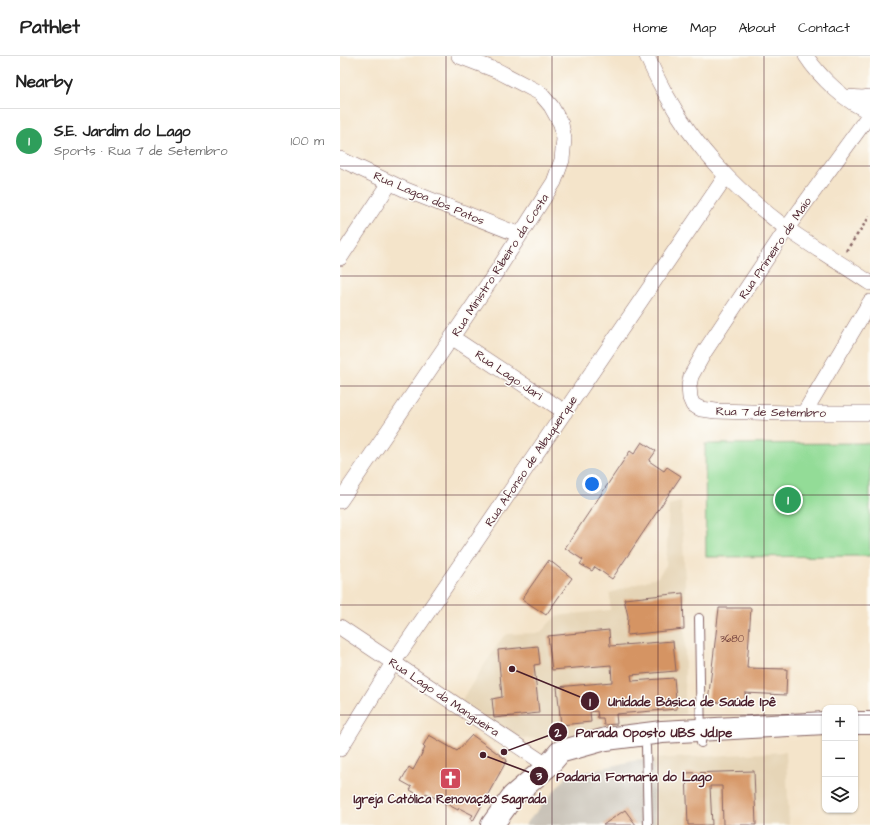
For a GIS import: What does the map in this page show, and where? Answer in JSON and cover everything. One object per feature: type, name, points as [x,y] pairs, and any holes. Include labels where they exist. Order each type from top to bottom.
[{"type":"main road","points":[[548,766],[565,766],[606,753],[701,736],[822,723]]},
{"type":"main road","points":[[858,723],[870,723]]},
{"type":"main road","points":[[492,825],[513,796],[548,766],[560,752],[606,739],[662,732],[701,736],[822,737]]},
{"type":"main road","points":[[858,737],[870,738]]},
{"type":"street","name":"Rua Ministro Ribeiro da Costa","points":[[340,501],[453,338],[554,182],[562,160],[564,139],[561,124],[551,106],[540,93],[498,71],[459,56]]},
{"type":"street","points":[[647,56],[660,84],[684,126],[698,145],[726,176],[748,197],[787,228],[870,282]]},
{"type":"street","points":[[806,56],[825,80],[857,106],[870,111]]},
{"type":"street","points":[[846,97],[870,97]]},
{"type":"street","name":"Rua Primeiro de Maio","points":[[689,386],[691,376],[704,351],[787,228],[870,114]]},
{"type":"street","name":"Rua Lagoa dos Patos","points":[[340,159],[390,183],[520,235]]},
{"type":"street","name":"Rua Afonso de Albuquerque","points":[[340,749],[393,663],[726,176]]},
{"type":"street","points":[[340,258],[390,183]]},
{"type":"street","points":[[804,413],[870,302]]},
{"type":"street","name":"Rua Lago Jari","points":[[453,338],[565,412]]},
{"type":"street","name":"Rua 7 de Setembro","points":[[689,386],[690,398],[693,405],[701,409],[716,411],[870,413]]},
{"type":"street","name":"Rua Lago da Mangueira","points":[[340,627],[548,766]]},
{"type":"lane","points":[[699,618],[701,736]]},
{"type":"lane","points":[[646,747],[648,825]]},
{"type":"path","points":[[838,262],[870,216]]},
{"type":"shaded area","points":[[681,502],[685,580],[685,714],[602,728],[549,739],[518,738],[461,701],[502,638],[508,634],[540,633],[556,616],[610,610],[610,593],[658,577],[666,565],[669,505]]},
{"type":"shaded area","points":[[786,752],[789,825],[655,825],[653,759]]},
{"type":"shaded area","points":[[642,759],[653,759],[655,825],[525,825],[567,776]]},
{"type":"green space","points":[[870,443],[870,556],[706,557],[705,444]]},
{"type":"building","points":[[642,442],[656,451],[649,461],[664,471],[667,467],[681,476],[612,579],[595,567],[592,571],[580,564],[583,560],[565,548],[630,451],[634,454]]},
{"type":"building","points":[[549,560],[572,578],[546,615],[522,599]]},
{"type":"building","points":[[683,593],[684,629],[627,635],[628,616],[624,599]]},
{"type":"building","points":[[719,608],[751,608],[747,668],[787,669],[786,695],[745,693],[745,703],[708,702]]},
{"type":"building","points":[[609,630],[610,646],[673,641],[676,671],[631,675],[632,681],[674,678],[677,709],[616,714],[617,724],[604,725],[603,718],[598,718],[597,711],[590,712],[591,722],[561,725],[557,687],[612,682],[611,665],[552,670],[548,636]]},
{"type":"building","points":[[538,646],[540,664],[534,665],[539,713],[494,718],[492,699],[502,697],[498,650]]},
{"type":"building","name":"Igreja Católica Renovação Sagrada","points":[[429,735],[457,751],[472,735],[507,760],[473,821],[470,819],[473,815],[459,808],[458,810],[426,793],[424,798],[410,790],[412,787],[401,781],[409,767],[413,770],[425,748],[423,746]]},
{"type":"building","points":[[754,771],[756,825],[723,825],[722,786],[710,786],[712,825],[688,825],[686,773]]},
{"type":"building","points":[[625,810],[636,825],[603,825]]},
{"type":"place","name":"S.E. Jardim do Lago","points":[[788,500]]},
{"type":"place","name":"Unidade Básica de Saúde Ipê","points":[[512,669]]},
{"type":"place","name":"Parada Oposto UBS Jd.Ipe","points":[[504,752]]},
{"type":"place","name":"Padaria Fornaria do Lago","points":[[483,755]]},
{"type":"place","name":"Igreja Católica Renovação Sagrada","points":[[450,778]]}]
